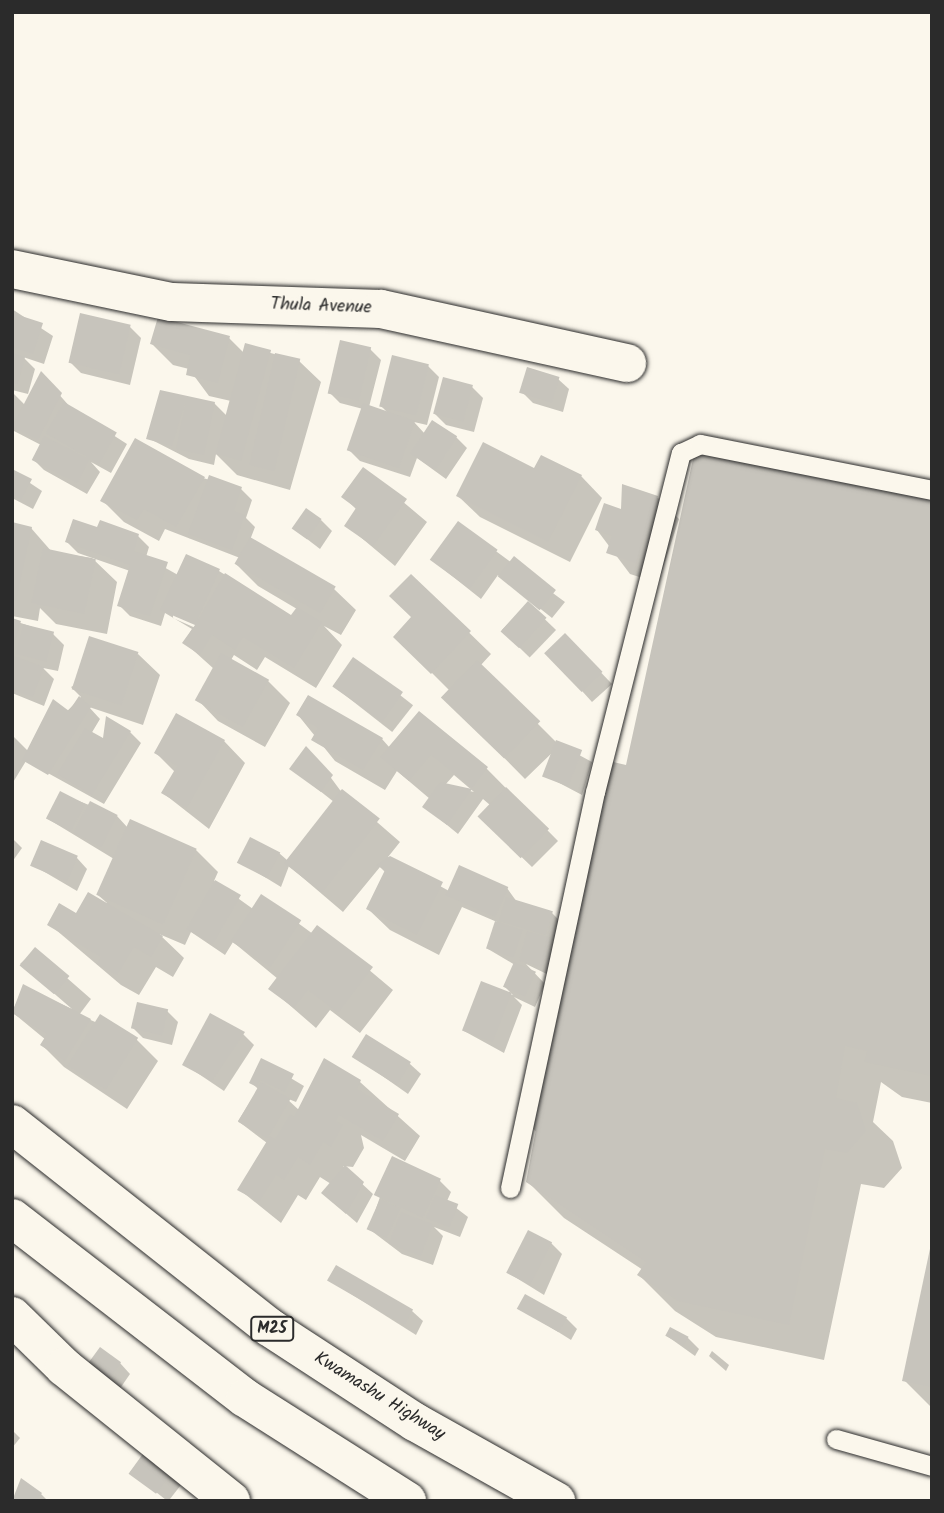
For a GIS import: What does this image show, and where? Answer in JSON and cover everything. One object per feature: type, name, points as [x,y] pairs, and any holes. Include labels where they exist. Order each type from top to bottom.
[{"type":"main road","name":"Thula Avenue","points":[[12,270],[172,302],[381,309],[627,363]]},
{"type":"main road","name":"Kwamashu Highway","points":[[12,1124],[269,1327],[415,1422],[556,1501]]},
{"type":"main road","points":[[12,1218],[245,1398],[407,1501]]},
{"type":"main road","points":[[12,1315],[64,1367],[231,1501]]},
{"type":"lane","points":[[510,1188],[595,792],[681,453],[700,444],[932,490]]},
{"type":"lane","points":[[836,1439],[932,1466]]},
{"type":"building","points":[[12,313],[43,323],[33,354],[12,347]]},
{"type":"building","points":[[80,313],[131,325],[119,374],[69,363]]},
{"type":"building","points":[[158,317],[230,336],[218,383],[186,375],[190,355],[150,344]]},
{"type":"building","points":[[340,340],[371,347],[359,401],[328,394]]},
{"type":"building","points":[[245,343],[271,350],[241,461],[215,454]]},
{"type":"building","points":[[12,353],[25,357],[18,384],[12,383]]},
{"type":"building","points":[[275,353],[300,359],[274,471],[249,465]]},
{"type":"building","points":[[392,355],[429,364],[416,416],[379,406]]},
{"type":"building","points":[[527,367],[560,377],[552,403],[519,393]]},
{"type":"building","points":[[41,371],[62,393],[38,440],[12,427]]},
{"type":"building","points":[[443,377],[473,385],[463,422],[433,414]]},
{"type":"building","points":[[160,390],[215,402],[204,455],[176,449],[186,400],[172,446],[146,439]]},
{"type":"building","points":[[64,402],[117,432],[99,464],[46,433]]},
{"type":"building","points":[[363,403],[415,421],[399,468],[347,450]]},
{"type":"building","points":[[432,420],[457,436],[435,470],[410,454]]},
{"type":"building","points":[[44,436],[89,459],[77,483],[32,460]]},
{"type":"building","points":[[135,438],[205,477],[176,527],[144,509],[137,520],[100,501]]},
{"type":"building","points":[[483,442],[534,468],[541,455],[582,475],[548,542],[456,496]]},
{"type":"building","points":[[695,450],[932,500],[932,1076],[864,1062],[867,1051],[845,1046],[836,1098],[857,1103],[866,1131],[847,1153],[825,1149],[789,1325],[678,1301],[637,1275],[646,1262],[526,1182],[536,1129],[529,1127],[609,761],[626,765]]},
{"type":"building","points":[[363,467],[407,499],[373,546],[344,526],[356,508],[341,497]]},
{"type":"building","points":[[12,469],[32,479],[21,500],[12,495]]},
{"type":"building","points":[[209,475],[242,487],[234,511],[245,515],[232,550],[188,534]]},
{"type":"building","points":[[622,484],[658,496],[636,563],[606,553],[612,536],[595,530],[604,503],[621,509]]},
{"type":"building","points":[[306,508],[322,519],[307,539],[292,528]]},
{"type":"building","points":[[73,519],[97,527],[100,520],[139,534],[134,551],[168,562],[150,616],[117,606],[130,565],[65,542]]},
{"type":"building","points":[[458,521],[498,550],[469,589],[430,560]]},
{"type":"building","points":[[12,522],[32,527],[16,601],[12,600]]},
{"type":"building","points":[[250,537],[336,586],[320,613],[235,564]]},
{"type":"building","points":[[43,548],[96,559],[84,614],[31,603]]},
{"type":"building","points":[[186,554],[220,569],[196,623],[225,573],[291,615],[297,607],[322,622],[294,668],[243,637],[235,650],[212,635],[200,655],[182,643],[195,625],[160,610]]},
{"type":"building","points":[[514,556],[556,590],[540,610],[498,576]]},
{"type":"building","points":[[411,574],[471,631],[431,674],[393,637],[411,617],[389,596]]},
{"type":"building","points":[[528,601],[547,618],[519,648],[501,631]]},
{"type":"building","points":[[12,618],[21,621],[13,647],[12,646]]},
{"type":"building","points":[[23,624],[54,632],[47,662],[16,654]]},
{"type":"building","points":[[565,633],[603,672],[582,692],[544,653]]},
{"type":"building","points":[[89,636],[138,652],[121,705],[72,689]]},
{"type":"building","points":[[221,653],[269,680],[243,727],[195,700]]},
{"type":"building","points":[[14,656],[44,667],[33,697],[12,690]]},
{"type":"building","points":[[353,657],[403,692],[382,721],[332,686]]},
{"type":"building","points":[[477,660],[540,721],[504,759],[441,697]]},
{"type":"building","points":[[308,695],[383,738],[363,770],[311,740],[318,728],[296,715]]},
{"type":"building","points":[[79,696],[91,707],[48,775],[22,760],[53,699],[69,711]]},
{"type":"building","points":[[419,711],[488,767],[472,788],[431,755],[409,781],[380,757]]},
{"type":"building","points":[[176,713],[225,740],[187,808],[161,793],[177,766],[154,753]]},
{"type":"building","points":[[106,716],[131,731],[92,795],[57,774],[85,728],[103,738]]},
{"type":"building","points":[[556,740],[582,750],[568,786],[542,776]]},
{"type":"building","points":[[306,746],[333,775],[321,792],[289,769]]},
{"type":"building","points":[[440,782],[472,789],[447,825],[422,807]]},
{"type":"building","points":[[506,787],[549,829],[521,858],[478,816]]},
{"type":"building","points":[[342,789],[380,819],[322,893],[284,863]]},
{"type":"building","points":[[60,791],[85,804],[71,831],[46,819]]},
{"type":"building","points":[[90,801],[118,815],[101,847],[74,833]]},
{"type":"building","points":[[130,819],[197,849],[163,925],[96,895]]},
{"type":"building","points":[[250,837],[280,852],[267,878],[237,863]]},
{"type":"building","points":[[41,840],[78,856],[67,881],[30,866]]},
{"type":"building","points":[[390,856],[443,882],[417,935],[366,909],[385,870],[376,865]]},
{"type":"building","points":[[459,865],[508,887],[495,917],[446,895]]},
{"type":"building","points":[[215,880],[241,895],[212,944],[186,929]]},
{"type":"building","points":[[88,892],[163,936],[151,957],[134,947],[117,975],[97,964],[101,957],[47,925],[59,903],[76,913]]},
{"type":"building","points":[[261,894],[301,920],[271,967],[231,941]]},
{"type":"building","points":[[506,897],[553,911],[546,935],[499,921]]},
{"type":"building","points":[[495,921],[523,930],[514,958],[486,949]]},
{"type":"building","points":[[317,925],[373,967],[338,1013],[308,990],[294,1008],[268,989]]},
{"type":"building","points":[[527,931],[550,937],[542,967],[519,961]]},
{"type":"building","points":[[35,947],[69,976],[54,994],[20,965]]},
{"type":"building","points":[[514,962],[536,972],[525,996],[503,987]]},
{"type":"building","points":[[481,981],[512,993],[493,1042],[462,1030]]},
{"type":"building","points":[[23,984],[91,1019],[65,1061],[40,1045],[47,1034],[12,1013]]},
{"type":"building","points":[[137,1002],[168,1009],[162,1036],[131,1028]]},
{"type":"building","points":[[210,1013],[245,1032],[212,1081],[182,1065]]},
{"type":"building","points":[[100,1014],[138,1038],[106,1090],[68,1066]]},
{"type":"building","points":[[366,1034],[411,1062],[397,1085],[352,1057]]},
{"type":"building","points":[[261,1058],[294,1074],[285,1092],[260,1080],[257,1087],[249,1083]]},
{"type":"building","points":[[324,1058],[361,1080],[357,1089],[399,1114],[383,1141],[339,1115],[336,1121],[343,1125],[331,1147],[323,1142],[310,1165],[298,1157],[284,1180],[276,1175],[259,1202],[237,1190],[270,1136],[275,1139],[290,1114],[294,1117]]},
{"type":"building","points":[[261,1082],[290,1099],[267,1139],[238,1122]]},
{"type":"building","points":[[392,1156],[441,1179],[423,1218],[374,1195]]},
{"type":"building","points":[[345,1165],[364,1182],[346,1214],[321,1193]]},
{"type":"building","points":[[435,1195],[458,1204],[449,1227],[426,1218]]},
{"type":"building","points":[[380,1199],[400,1208],[387,1238],[367,1229]]},
{"type":"building","points":[[401,1212],[433,1224],[421,1256],[389,1244]]},
{"type":"building","points":[[528,1230],[552,1242],[530,1285],[506,1273]]},
{"type":"building","points":[[932,1244],[932,1387],[902,1381]]},
{"type":"building","points":[[336,1265],[413,1310],[404,1325],[327,1281]]},
{"type":"building","points":[[525,1294],[567,1317],[559,1332],[517,1309]]},
{"type":"building","points":[[670,1327],[689,1337],[684,1346],[665,1336]]},
{"type":"building","points":[[100,1347],[121,1362],[108,1380],[87,1365]]},
{"type":"building","points":[[145,1451],[173,1471],[156,1494],[129,1474]]},
{"type":"building","points":[[21,1478],[42,1493],[36,1501],[12,1501]]}]
